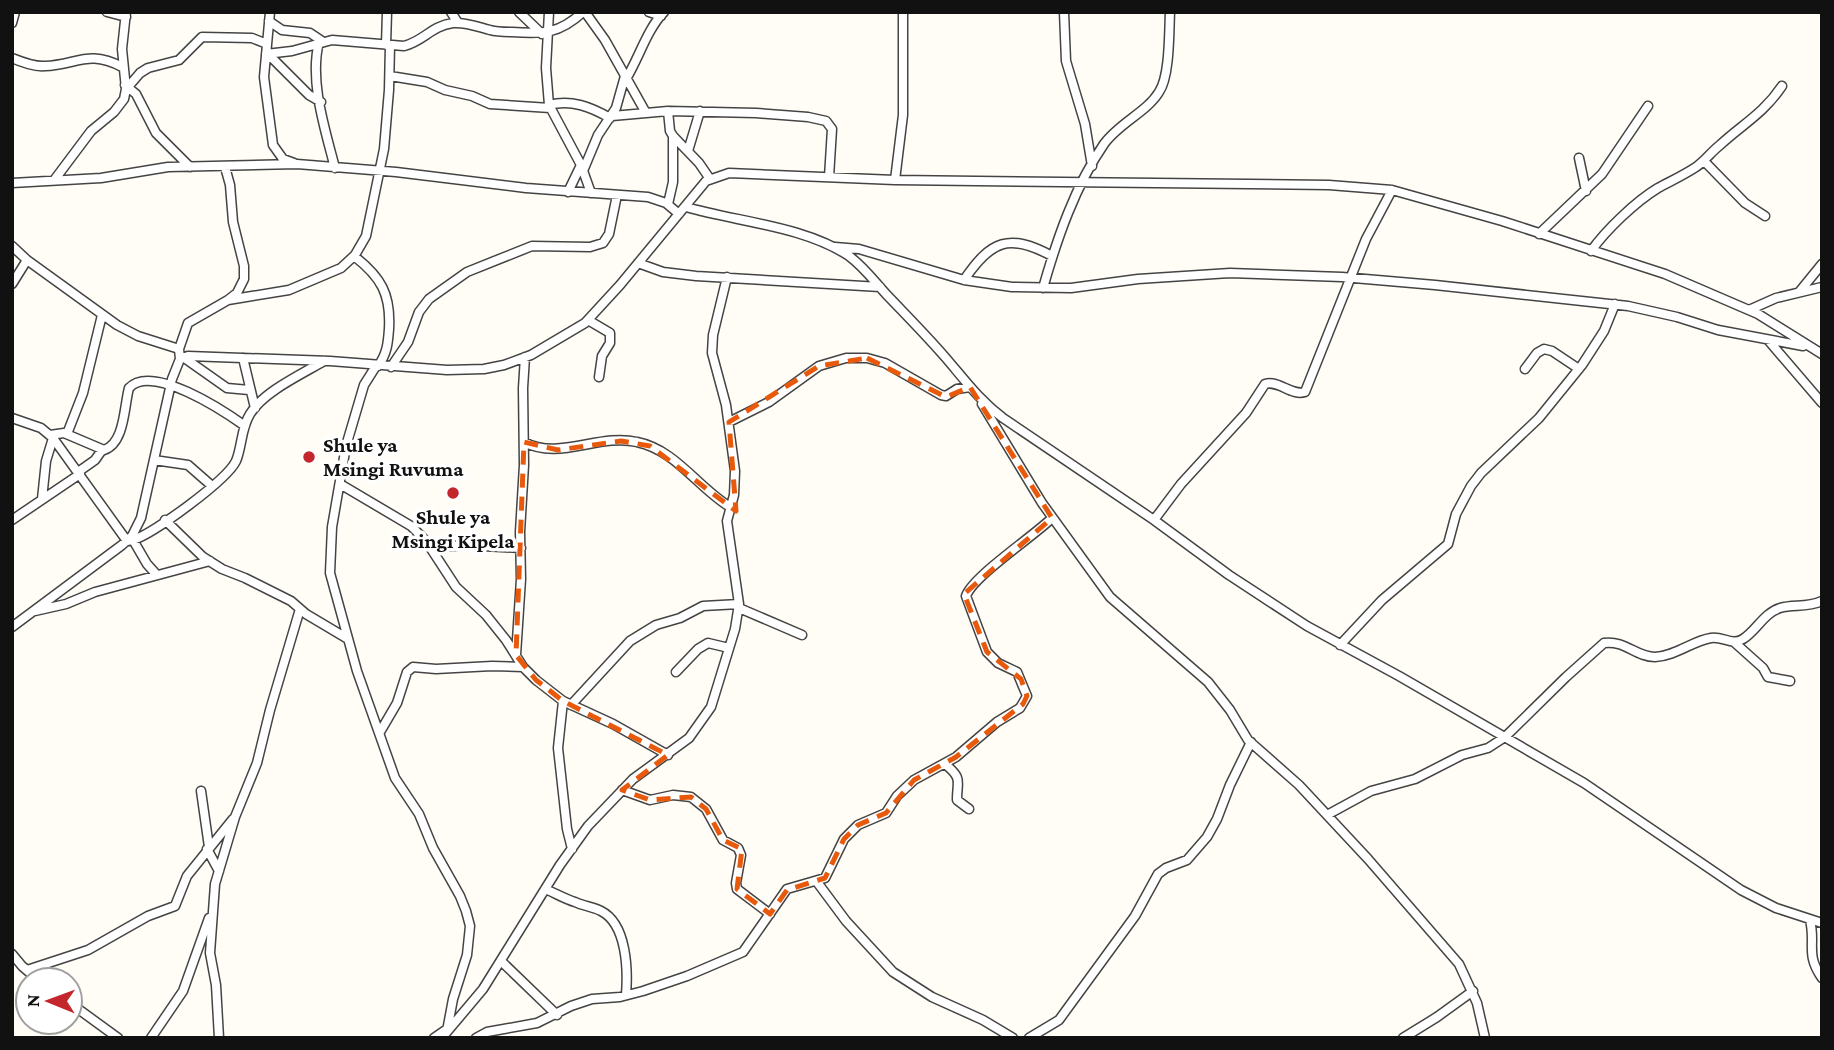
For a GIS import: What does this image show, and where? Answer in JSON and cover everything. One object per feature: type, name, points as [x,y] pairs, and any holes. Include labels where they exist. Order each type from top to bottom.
[{"type":"street","points":[[12,23],[15,12]]},
{"type":"street","points":[[55,179],[92,131],[114,112],[124,99],[127,86],[122,67],[122,49],[126,15],[107,12]]},
{"type":"street","points":[[259,12],[282,30],[310,33],[321,41]]},
{"type":"street","points":[[228,300],[289,290],[341,268],[354,256],[366,236],[384,149],[390,76],[387,12]]},
{"type":"street","points":[[451,12],[458,23]]},
{"type":"street","points":[[519,12],[545,34]]},
{"type":"street","points":[[549,12],[545,34],[550,106],[582,168],[591,193]]},
{"type":"street","points":[[267,51],[292,51],[321,41],[342,40],[388,45],[413,43],[432,29],[458,23],[492,31],[545,34],[568,25],[584,12],[605,40],[646,113]]},
{"type":"street","points":[[649,12],[663,14]]},
{"type":"street","points":[[895,180],[903,115],[903,12]]},
{"type":"street","points":[[1063,12],[1066,61],[1085,124],[1092,166]]},
{"type":"street","points":[[1043,288],[1052,256],[1092,166],[1111,135],[1159,94],[1165,73],[1170,12]]},
{"type":"street","points":[[568,191],[597,135],[620,100],[626,78],[640,55],[650,29],[663,14]]},
{"type":"street","points":[[269,19],[264,77],[273,145],[283,159],[296,164]]},
{"type":"street","points":[[127,86],[148,68],[179,60],[202,37],[252,38],[309,95],[321,102]]},
{"type":"street","points":[[321,41],[317,66],[321,102],[335,168]]},
{"type":"street","points":[[12,58],[38,66],[92,58],[108,60],[122,67]]},
{"type":"street","points":[[390,76],[427,82],[490,104],[550,106],[567,102],[611,117],[668,111],[700,111],[793,116],[826,121],[832,129],[829,177]]},
{"type":"street","points":[[127,86],[136,94],[156,133],[190,167]]},
{"type":"street","points":[[1591,251],[1614,225],[1657,189],[1704,161],[1717,147],[1763,111],[1782,86]]},
{"type":"street","points":[[1539,234],[1586,191],[1616,156],[1648,106]]},
{"type":"street","points":[[668,111],[673,136],[709,179]]},
{"type":"street","points":[[688,151],[700,111]]},
{"type":"street","points":[[668,204],[673,182],[673,136]]},
{"type":"street","points":[[1579,158],[1586,191]]},
{"type":"street","points":[[1704,161],[1745,203],[1765,216]]},
{"type":"street","points":[[12,183],[101,178],[168,167],[296,164],[648,197],[668,204],[679,214]]},
{"type":"street","points":[[130,540],[141,518],[188,323],[237,293],[245,274],[233,222],[230,184],[225,167]]},
{"type":"street","points":[[181,355],[464,371],[504,365],[525,358],[564,337],[588,320],[709,179],[729,173],[895,180],[1317,184],[1392,190],[1665,274],[1749,310],[1822,354]]},
{"type":"street","points":[[1154,520],[1181,484],[1246,413],[1265,384],[1274,383],[1300,394],[1306,393],[1366,239],[1392,190]]},
{"type":"street","points":[[391,367],[408,342],[419,312],[429,299],[445,286],[467,272],[520,249],[541,245],[590,247],[603,243],[609,234],[617,195]]},
{"type":"street","points":[[686,207],[794,232],[832,247],[861,266],[980,400],[1052,518],[1110,597],[1208,682],[1251,742],[1299,785],[1368,859],[1459,964],[1473,991],[1485,1038]]},
{"type":"street","points":[[964,280],[976,264],[999,244],[1017,243],[1052,256]]},
{"type":"street","points":[[12,246],[102,315],[138,336],[181,355],[226,388],[249,390]]},
{"type":"street","points":[[832,247],[859,249],[964,280],[999,286],[1085,287],[1203,274],[1271,273],[1352,278],[1615,304],[1677,317],[1718,330],[1809,346]]},
{"type":"street","points":[[354,256],[374,275],[388,298],[388,344],[377,366],[368,376],[355,410],[332,527],[330,573],[357,671],[395,778],[419,814],[433,848],[460,896],[470,926],[467,955],[453,999],[447,1033]]},
{"type":"street","points":[[12,284],[27,260]]},
{"type":"street","points":[[638,263],[663,272],[763,282],[880,286]]},
{"type":"street","points":[[1800,291],[1822,264]]},
{"type":"street","points":[[434,1038],[447,1033],[483,989],[588,826],[622,790],[689,738],[706,715],[729,648],[739,606],[727,521],[735,486],[729,422],[712,353],[713,335],[727,277]]},
{"type":"street","points":[[1749,310],[1776,298],[1822,287]]},
{"type":"street","points":[[1340,645],[1382,600],[1448,544],[1456,514],[1471,486],[1481,473],[1539,418],[1579,369],[1592,352],[1615,304]]},
{"type":"street","points":[[67,434],[83,393],[102,315]]},
{"type":"street","points":[[588,320],[610,333],[610,343],[602,356],[599,377]]},
{"type":"street","points":[[1768,340],[1822,403]]},
{"type":"street","points":[[1525,369],[1536,353],[1544,349],[1552,351],[1579,369]]},
{"type":"street","points":[[243,358],[255,408]]},
{"type":"street","points":[[516,655],[520,619],[525,358]]},
{"type":"street","points":[[729,422],[769,402],[819,366],[846,358],[867,358],[886,363],[941,395],[946,396],[957,389],[970,387]]},
{"type":"street","points":[[12,627],[130,540],[165,520],[212,486],[227,473],[235,461],[249,415],[255,408],[279,388],[324,361]]},
{"type":"street","points":[[12,520],[79,473],[95,460],[102,450],[112,447],[120,431],[129,388],[133,384],[140,382],[171,385],[218,408],[246,426]]},
{"type":"street","points":[[980,400],[1229,575],[1307,626],[1505,737],[1610,800],[1741,890],[1776,908],[1822,923]]},
{"type":"street","points":[[12,418],[41,428],[51,437],[156,574]]},
{"type":"street","points":[[51,437],[67,434],[102,450]]},
{"type":"street","points":[[41,499],[51,437]]},
{"type":"street","points":[[524,442],[534,447],[558,450],[621,440],[650,446],[674,459],[709,493],[730,507]]},
{"type":"street","points":[[153,460],[188,465],[212,486]]},
{"type":"street","points":[[340,484],[411,526],[430,548],[446,575],[485,614],[523,667],[536,680],[567,703],[613,724],[668,755]]},
{"type":"street","points":[[476,1038],[487,1032],[514,1028],[556,1015],[571,1006],[592,999],[626,995],[687,976],[743,952],[787,889],[825,878],[844,839],[858,825],[886,813],[897,796],[914,780],[945,764],[997,722],[1020,708],[1027,700],[1025,686],[1017,672],[998,663],[987,652],[966,596],[968,590],[980,578],[1052,518]]},
{"type":"street","points":[[165,520],[222,569],[291,601],[348,639]]},
{"type":"street","points":[[430,548],[464,545],[521,548]]},
{"type":"street","points":[[34,611],[66,604],[95,592],[156,574],[210,561]]},
{"type":"street","points":[[1734,642],[1744,639],[1773,611],[1822,601]]},
{"type":"street","points":[[572,849],[567,829],[558,747],[567,703],[630,642],[656,625],[680,618],[703,606],[739,606],[802,635]]},
{"type":"street","points":[[219,1038],[216,989],[210,953],[219,872],[235,817],[257,763],[300,609]]},
{"type":"street","points":[[1327,815],[1371,791],[1415,779],[1462,755],[1488,748],[1505,737],[1604,643],[1622,643],[1656,657],[1716,637],[1734,642],[1763,668],[1768,677],[1790,681]]},
{"type":"street","points":[[676,673],[698,649],[708,643],[729,648]]},
{"type":"street","points":[[380,732],[397,703],[407,672],[413,667],[523,667]]},
{"type":"street","points":[[1033,1037],[1059,1020],[1135,916],[1158,874],[1185,861],[1201,846],[1217,819],[1251,742]]},
{"type":"street","points":[[945,764],[957,776],[957,800],[969,809]]},
{"type":"street","points":[[622,790],[650,800],[673,796],[691,797],[706,809],[723,840],[738,848],[741,855],[737,889],[770,914]]},
{"type":"street","points":[[201,791],[208,848],[219,872]]},
{"type":"street","points":[[39,966],[88,950],[148,916],[175,906],[187,876],[235,817]]},
{"type":"street","points":[[817,882],[846,921],[893,972],[932,997],[983,1020],[1013,1038]]},
{"type":"street","points":[[545,889],[603,911],[614,920],[626,958],[626,995]]},
{"type":"street","points":[[151,1038],[183,991],[213,909]]},
{"type":"street","points":[[1810,920],[1813,935],[1811,957],[1822,978]]},
{"type":"street","points":[[501,961],[556,1015]]},
{"type":"street","points":[[1403,1038],[1473,991]]},
{"type":"street","points":[[84,1013],[118,1038]]},
{"type":"highlighted area","points":[[867,358],[946,397],[970,387],[1052,518],[964,594],[987,652],[1021,679],[1027,696],[1023,704],[956,757],[914,780],[886,813],[858,825],[844,839],[825,878],[787,890],[770,914],[737,889],[742,849],[723,840],[706,809],[691,797],[650,800],[622,790],[668,755],[563,701],[536,680],[516,655],[524,442],[558,450],[621,441],[650,446],[736,511],[729,422],[819,366]]},
{"type":"place","name":"Shule ya Msingi Ruvuma","points":[[309,457]]},
{"type":"place","name":"Shule ya Msingi Kipela","points":[[453,493]]}]
